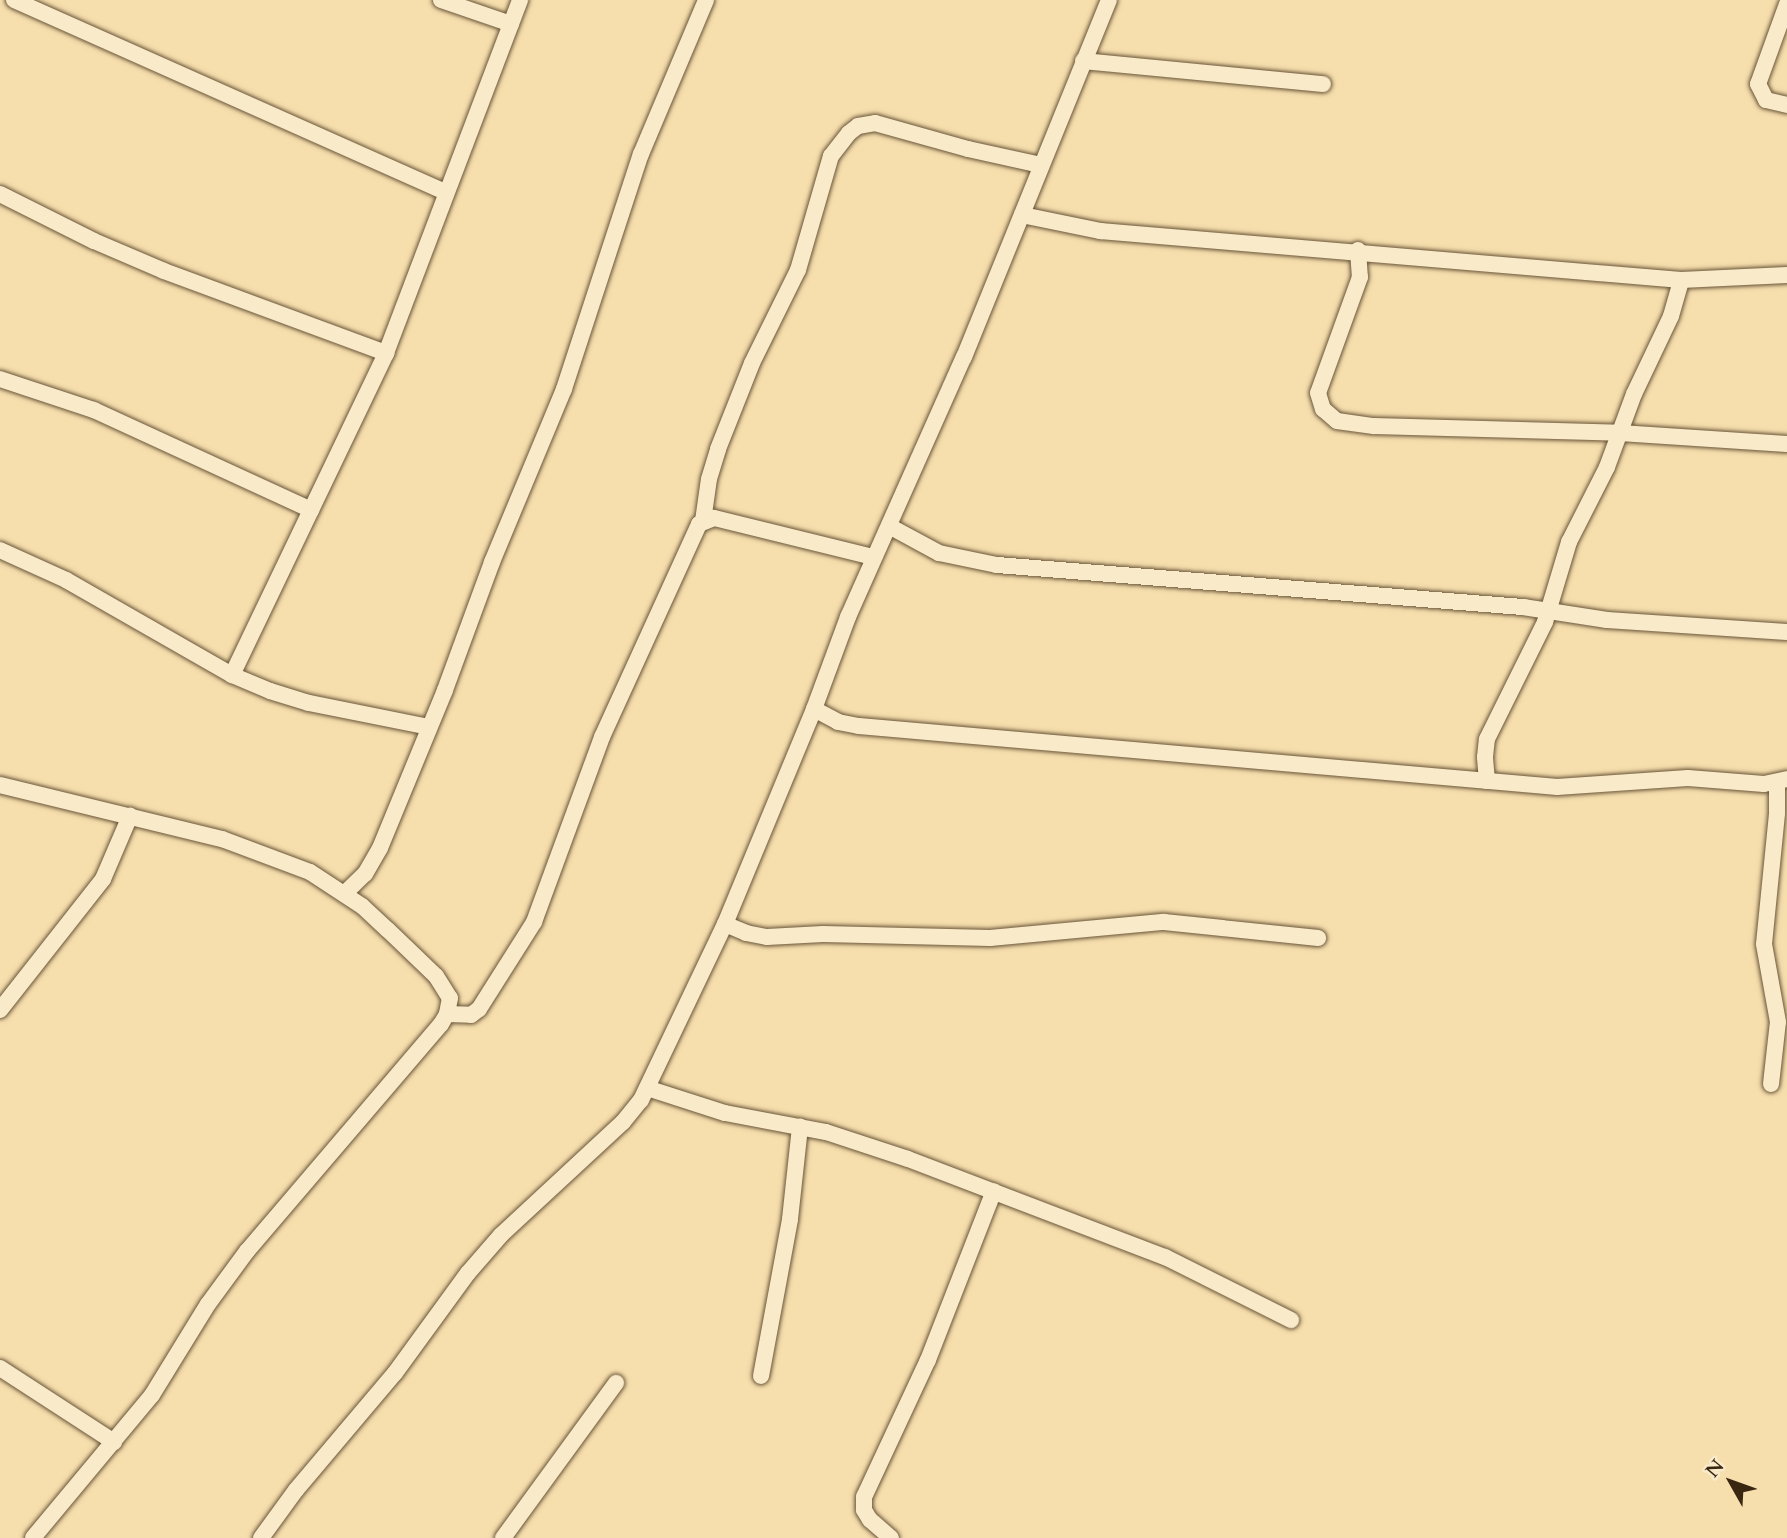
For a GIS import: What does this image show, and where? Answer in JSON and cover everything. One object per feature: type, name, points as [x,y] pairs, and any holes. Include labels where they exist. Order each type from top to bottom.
[{"type":"street","points":[[14,0],[445,192]]},
{"type":"street","points":[[441,0],[511,24]]},
{"type":"street","points":[[232,675],[386,353],[520,0]]},
{"type":"street","points":[[344,894],[365,874],[376,855],[429,727],[492,562],[564,389],[642,154],[706,0]]},
{"type":"street","points":[[261,1538],[296,1490],[389,1381],[468,1273],[500,1235],[628,1116],[647,1088],[725,924],[814,709],[873,557],[964,357],[1109,0]]},
{"type":"street","points":[[1787,4],[1758,84],[1766,100],[1787,105]]},
{"type":"street","points":[[1083,61],[1323,84]]},
{"type":"street","points":[[447,1014],[465,1016],[479,1009],[534,922],[601,737],[693,534],[703,521],[709,480],[718,449],[752,363],[798,270],[831,156],[858,126],[875,123],[968,149],[1041,165]]},
{"type":"street","points":[[0,194],[94,241],[164,271],[386,353]]},
{"type":"street","points":[[1022,215],[1089,230],[1358,250],[1681,280],[1787,275]]},
{"type":"street","points":[[1358,250],[1361,267],[1357,286],[1318,393],[1328,416],[1346,424],[1366,426],[1620,433],[1787,444]]},
{"type":"street","points":[[1487,781],[1487,739],[1549,611],[1569,542],[1599,485],[1634,394],[1671,316],[1681,280]]},
{"type":"street","points":[[0,379],[94,410],[311,510]]},
{"type":"street","points":[[703,521],[714,518],[725,520],[873,557]]},
{"type":"street","points":[[889,526],[923,547],[947,556],[997,565],[1549,611],[1607,620],[1787,632]]},
{"type":"street","points":[[0,550],[75,585],[232,675],[289,698],[429,727]]},
{"type":"street","points":[[814,709],[838,722],[859,726],[1557,787],[1688,778],[1782,781],[1764,944],[1778,1022],[1770,1084]]},
{"type":"street","points":[[0,785],[130,816],[262,852],[310,872],[362,906],[436,976],[450,998],[447,1014],[247,1251],[202,1314],[172,1366],[114,1443],[33,1538]]},
{"type":"street","points":[[0,1010],[103,879],[130,816]]},
{"type":"street","points":[[725,924],[746,933],[767,937],[823,934],[999,938],[1164,922],[1318,938]]},
{"type":"street","points":[[647,1088],[725,1114],[850,1139],[1166,1257],[1291,1320]]},
{"type":"street","points":[[761,1376],[790,1219],[800,1127]]},
{"type":"street","points":[[891,1538],[870,1520],[864,1510],[864,1497],[928,1360],[994,1191]]},
{"type":"street","points":[[0,1368],[114,1443]]},
{"type":"street","points":[[503,1538],[616,1383]]}]
